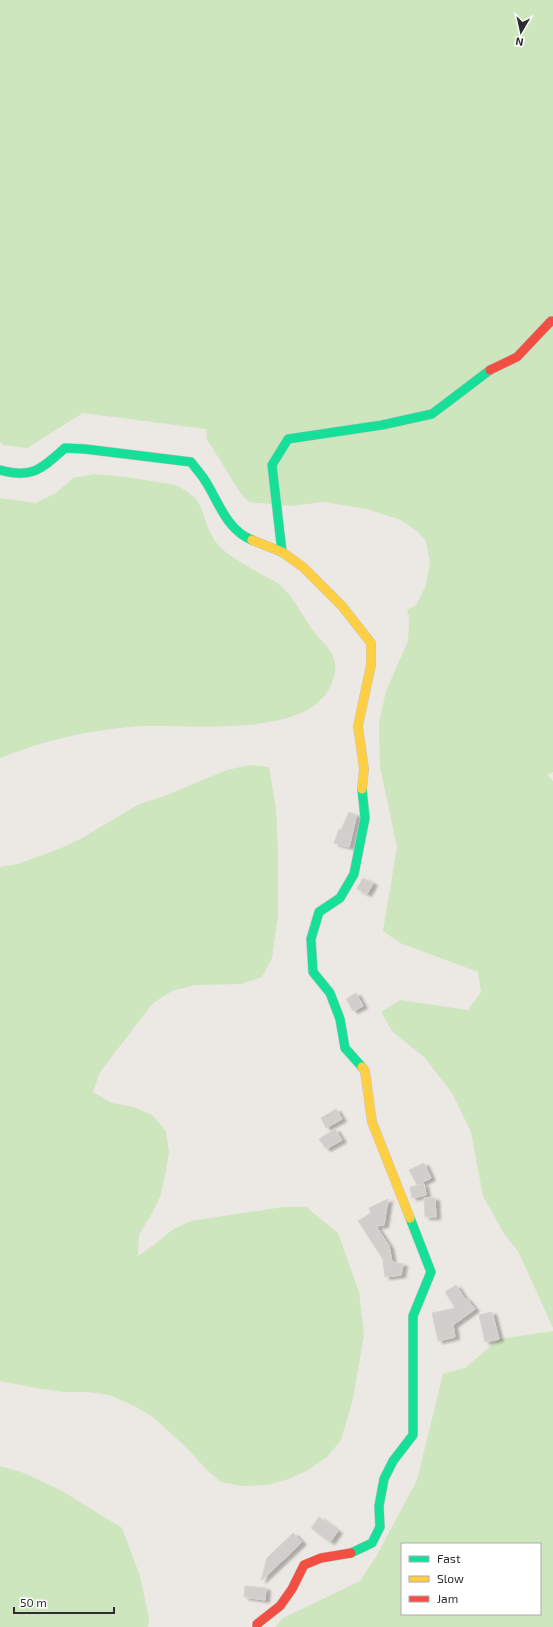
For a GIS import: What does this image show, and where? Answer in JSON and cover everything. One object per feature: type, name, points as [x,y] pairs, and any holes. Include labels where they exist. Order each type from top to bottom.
[{"type":"street","points":[[282,552],[272,465],[288,439],[382,425],[432,414],[488,371],[517,357],[551,321],[553,321]]},
{"type":"street","points":[[0,470],[15,475],[37,471],[65,448],[85,449],[191,462],[206,482],[227,520],[245,537],[282,552],[303,567],[342,606],[371,643],[371,665],[358,726],[364,770],[362,788],[365,818],[354,874],[340,898],[319,912],[311,938],[313,972],[330,993],[340,1019],[345,1048],[365,1071],[370,1095],[372,1122],[431,1272],[413,1316],[413,1434],[393,1461],[384,1480],[379,1506],[380,1527],[372,1543],[353,1553],[321,1558],[304,1565],[292,1589],[280,1606],[257,1624],[257,1627]]},
{"type":"green space","points":[[0,0],[553,0],[553,772],[547,775],[553,781],[553,1328],[518,1251],[504,1234],[483,1196],[471,1132],[452,1093],[425,1058],[392,1031],[381,1012],[400,1000],[468,1010],[481,992],[478,972],[400,943],[383,931],[397,847],[380,767],[379,723],[386,691],[408,641],[409,617],[407,610],[416,605],[426,585],[430,562],[426,541],[418,532],[401,520],[367,509],[324,502],[291,506],[249,502],[241,494],[207,440],[206,429],[83,413],[27,448],[4,445],[0,442]]},
{"type":"green space","points":[[94,474],[170,484],[184,490],[193,496],[198,502],[210,532],[221,548],[233,557],[274,581],[287,592],[315,633],[326,645],[335,662],[334,676],[331,685],[318,703],[296,715],[270,722],[240,726],[152,726],[97,731],[48,742],[0,758],[0,498],[36,503],[56,493],[73,478]]},
{"type":"green space","points":[[249,765],[269,767],[276,809],[278,850],[278,915],[272,958],[262,977],[241,984],[195,985],[172,991],[153,1003],[100,1072],[93,1092],[112,1103],[134,1107],[152,1115],[166,1131],[169,1152],[165,1176],[160,1197],[139,1234],[138,1256],[172,1230],[191,1221],[283,1207],[306,1207],[338,1233],[359,1292],[364,1334],[353,1399],[341,1440],[327,1457],[308,1470],[289,1479],[267,1485],[241,1486],[221,1482],[153,1417],[110,1395],[41,1389],[0,1381],[0,867],[18,864],[59,849],[82,838],[139,804],[162,797],[227,770]]},
{"type":"green space","points":[[553,1331],[553,1627],[275,1627],[283,1618],[360,1581],[377,1555],[417,1480],[443,1374],[465,1368],[499,1339]]},
{"type":"green space","points":[[0,1466],[24,1473],[62,1491],[122,1528],[140,1576],[149,1618],[148,1627],[0,1627]]},
{"type":"building","points":[[349,812],[356,815],[356,818],[349,847],[334,843],[339,829],[341,830]]},
{"type":"building","points":[[363,878],[373,883],[367,894],[357,889]]},
{"type":"building","points":[[356,993],[363,1006],[353,1011],[346,999]]},
{"type":"building","points":[[336,1109],[342,1119],[326,1128],[321,1118]]},
{"type":"building","points":[[335,1129],[342,1140],[326,1149],[319,1139]]},
{"type":"building","points":[[424,1163],[431,1178],[417,1185],[409,1170]]},
{"type":"building","points":[[424,1184],[426,1195],[412,1198],[410,1187]]},
{"type":"building","points":[[424,1198],[435,1198],[436,1217],[425,1217]]},
{"type":"building","points":[[388,1199],[384,1225],[376,1226],[389,1246],[392,1262],[403,1264],[401,1275],[385,1277],[384,1261],[358,1221],[371,1213],[369,1208]]},
{"type":"building","points":[[456,1285],[465,1299],[466,1298],[475,1309],[453,1325],[455,1337],[438,1341],[432,1313],[455,1308],[445,1292]]},
{"type":"building","points":[[492,1312],[499,1339],[485,1342],[479,1315]]},
{"type":"building","points":[[319,1517],[338,1531],[330,1542],[311,1528]]},
{"type":"building","points":[[293,1533],[302,1542],[261,1581],[267,1558]]},
{"type":"building","points":[[245,1586],[266,1588],[265,1600],[244,1597]]},
{"type":"traffic: fast","points":[[282,552],[272,465],[288,439],[382,425],[432,414],[490,370]]},
{"type":"traffic: fast","points":[[0,470],[29,473],[43,467],[65,448],[85,449],[191,462],[204,479],[230,523],[236,530],[252,540]]},
{"type":"traffic: fast","points":[[362,789],[365,818],[354,874],[340,898],[319,912],[311,939],[313,972],[330,993],[340,1019],[345,1048],[362,1067]]},
{"type":"traffic: fast","points":[[351,1553],[372,1543],[380,1527],[379,1506],[384,1479],[393,1461],[413,1435],[413,1316],[431,1272],[410,1218]]},
{"type":"traffic: slow","points":[[252,540],[282,552],[303,567],[342,606],[371,643],[371,665],[358,726],[364,769],[362,789]]},
{"type":"traffic: slow","points":[[362,1067],[365,1071],[372,1122],[410,1218]]},
{"type":"traffic: jam","points":[[490,370],[517,357],[551,321],[553,321]]},
{"type":"traffic: jam","points":[[257,1627],[257,1624],[280,1606],[292,1589],[304,1565],[321,1558],[351,1553]]}]
